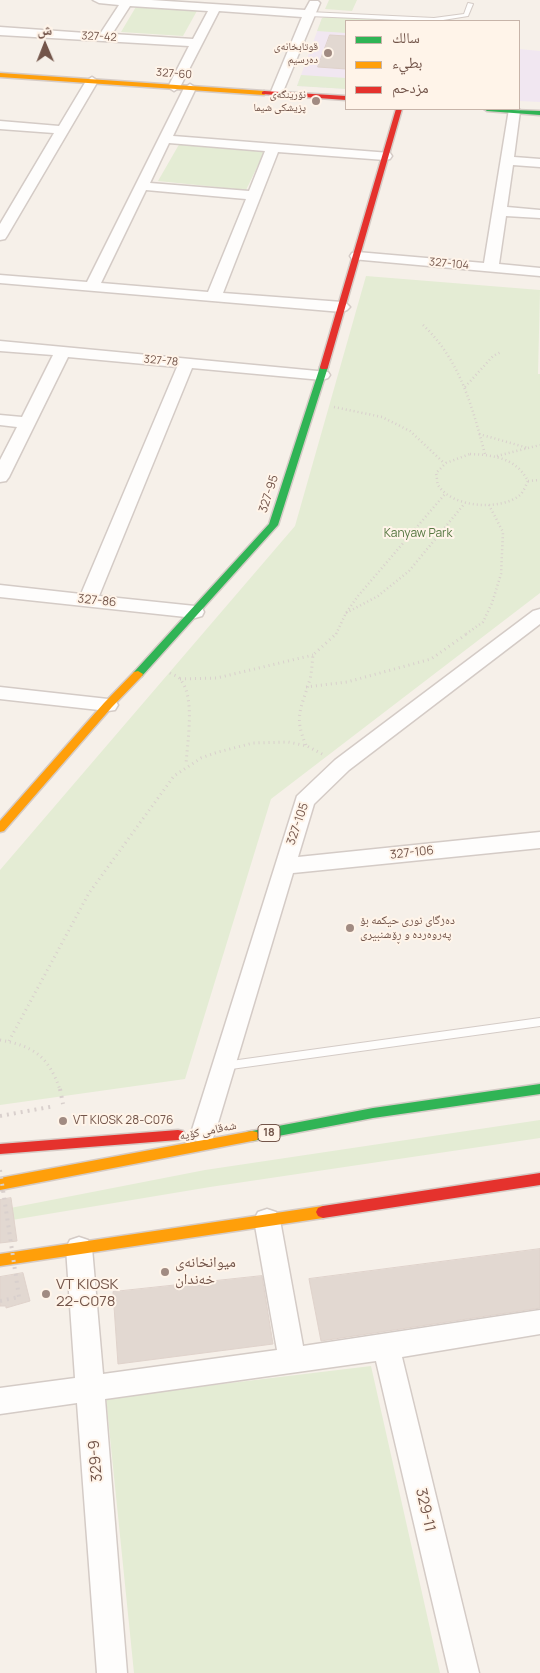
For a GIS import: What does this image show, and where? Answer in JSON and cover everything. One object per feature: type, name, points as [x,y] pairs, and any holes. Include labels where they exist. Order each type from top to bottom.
[{"type":"main road","name":"327-60","points":[[0,75],[345,98]]},
{"type":"main road","name":"327-95","points":[[0,828],[108,705],[150,662],[273,525],[322,375],[399,110]]},
{"type":"main road","points":[[500,110],[540,113]]},
{"type":"main road","name":"شەقامی کۆیە","points":[[0,1184],[373,1113],[540,1089]]},
{"type":"main road","points":[[0,1149],[203,1133],[373,1113]]},
{"type":"main road","points":[[0,1260],[540,1179]]},
{"type":"street","points":[[99,0],[309,14]]},
{"type":"street","points":[[276,94],[315,0]]},
{"type":"street","points":[[104,37],[127,2]]},
{"type":"street","points":[[174,87],[215,8]]},
{"type":"street","name":"327-42","points":[[0,31],[197,43]]},
{"type":"street","points":[[0,236],[92,81]]},
{"type":"street","points":[[92,286],[190,88]]},
{"type":"street","points":[[491,268],[514,111]]},
{"type":"street","points":[[0,125],[63,130]]},
{"type":"street","points":[[165,139],[385,156]]},
{"type":"street","points":[[214,296],[273,148]]},
{"type":"street","points":[[506,161],[540,163]]},
{"type":"street","points":[[142,186],[254,196]]},
{"type":"street","points":[[499,211],[540,214]]},
{"type":"street","name":"327-104","points":[[357,256],[540,272]]},
{"type":"street","points":[[0,279],[342,306]]},
{"type":"street","name":"327-78","points":[[0,346],[322,375]]},
{"type":"street","points":[[0,477],[63,352]]},
{"type":"street","points":[[88,600],[186,363]]},
{"type":"street","points":[[0,420],[27,423]]},
{"type":"street","name":"327-86","points":[[0,591],[194,612]]},
{"type":"street","name":"327-105","points":[[203,1133],[304,801],[342,765],[540,615]]},
{"type":"street","points":[[0,693],[108,705]]},
{"type":"street","name":"327-106","points":[[284,866],[540,840]]},
{"type":"street","points":[[267,1220],[292,1360]]},
{"type":"street","name":"329-9","points":[[79,1248],[112,1673]]},
{"type":"street","points":[[0,1401],[386,1347],[540,1322]]},
{"type":"street","name":"329-11","points":[[386,1347],[464,1673]]},
{"type":"lane","points":[[309,14],[434,20],[466,15],[470,4]]},
{"type":"lane","points":[[223,1066],[540,1022]]},
{"type":"path","points":[[423,325],[432,333],[454,364],[465,388],[485,454]]},
{"type":"path","points":[[465,388],[493,356],[501,352]]},
{"type":"path","points":[[313,403],[382,417],[410,432],[444,463]]},
{"type":"path","points":[[480,434],[528,448]]},
{"type":"path","points":[[496,456],[540,446]]},
{"type":"path","points":[[485,454],[514,463],[524,472],[528,481],[522,494],[512,500],[490,505],[465,502],[446,494],[436,480],[437,472],[444,463],[455,457],[485,454]]},
{"type":"path","points":[[528,481],[540,480]]},
{"type":"path","points":[[150,662],[180,679],[217,678],[313,654],[337,633],[346,613],[358,596],[446,494]]},
{"type":"path","points":[[346,613],[378,596],[408,571],[465,502]]},
{"type":"path","points":[[306,687],[347,682],[431,659],[483,622],[492,603],[501,574],[504,532],[490,505]]},
{"type":"path","points":[[306,745],[301,736],[297,716],[310,680],[313,654]]},
{"type":"path","points":[[180,679],[186,692],[189,710],[186,765]]},
{"type":"path","points":[[9,1041],[89,893],[174,776],[186,765],[224,749],[278,740],[306,745],[342,765]]},
{"type":"path","points":[[0,1040],[25,1046],[39,1054],[50,1064],[57,1077],[63,1104]]},
{"type":"path","points":[[0,1116],[55,1106]]},
{"type":"path","points":[[0,1170],[19,1297],[0,1301]]},
{"type":"shaded area","name":"قوتابخانەی دەرسیم","points":[[328,16],[394,20],[345,20],[345,89],[297,86],[322,18]]},
{"type":"shaded area","points":[[520,49],[540,51],[540,102],[520,101]]},
{"type":"green space","points":[[329,0],[357,0],[352,11],[325,9]]},
{"type":"green space","points":[[137,5],[198,9],[183,36],[121,32]]},
{"type":"green space","points":[[328,16],[380,19],[345,20],[345,33],[317,31],[322,18]]},
{"type":"green space","points":[[301,75],[345,78],[345,89],[297,86]]},
{"type":"green space","points":[[181,141],[266,149],[246,190],[158,181]]},
{"type":"green space","name":"Kanyaw Park","points":[[366,276],[540,290],[538,374],[540,374],[540,593],[271,799],[185,1079],[0,1105],[0,870],[295,526]]},
{"type":"green space","points":[[540,1120],[540,1138],[210,1187],[0,1222],[0,1210],[205,1170]]},
{"type":"green space","points":[[371,1366],[440,1673],[134,1673],[106,1398]]},
{"type":"building","points":[[330,35],[345,36],[345,69],[318,67]]},
{"type":"building","points":[[11,1198],[17,1241],[0,1243],[0,1200]]},
{"type":"building","points":[[540,1249],[540,1308],[321,1341],[309,1279]]},
{"type":"building","points":[[23,1273],[30,1301],[6,1308],[6,1306],[0,1306],[0,1277]]},
{"type":"building","points":[[262,1276],[273,1344],[118,1364],[113,1292]]},
{"type":"traffic: fast","points":[[500,110],[540,113]]},
{"type":"traffic: fast","points":[[138,674],[273,525],[324,367]]},
{"type":"traffic: fast","points":[[252,1136],[373,1113],[540,1089]]},
{"type":"traffic: slow","points":[[0,75],[264,93]]},
{"type":"traffic: slow","points":[[0,828],[108,705],[138,674]]},
{"type":"traffic: slow","points":[[0,1184],[252,1136]]},
{"type":"traffic: slow","points":[[0,1260],[323,1212]]},
{"type":"traffic: jam","points":[[264,93],[345,98]]},
{"type":"traffic: jam","points":[[324,367],[399,110]]},
{"type":"traffic: jam","points":[[0,1149],[178,1135]]},
{"type":"traffic: jam","points":[[323,1212],[540,1179]]},
{"type":"place","name":"قوتابخانەی دەرسیم","points":[[328,53]]},
{"type":"place","name":"نۆرینگەی پزیشکی شیما","points":[[316,101]]},
{"type":"place","name":"دەزگای نوری حیکمە بۆ پەروەردە و ڕۆشنبیری","points":[[350,928]]},
{"type":"place","name":"VT KIOSK 28-C076","points":[[63,1121]]},
{"type":"place","name":"میوانخانەی خەندان","points":[[165,1272]]},
{"type":"place","name":"VT KIOSK 22-C078","points":[[46,1294]]}]
